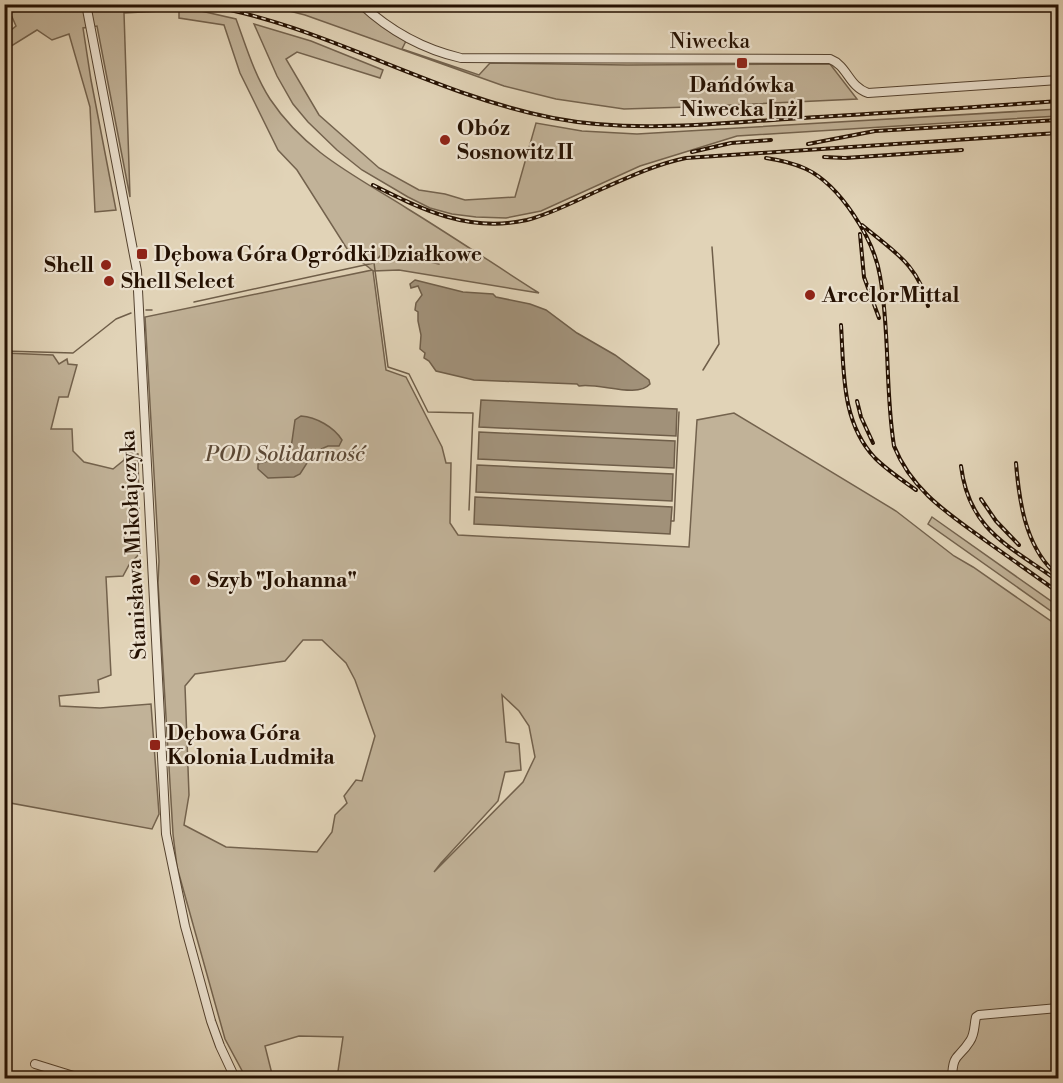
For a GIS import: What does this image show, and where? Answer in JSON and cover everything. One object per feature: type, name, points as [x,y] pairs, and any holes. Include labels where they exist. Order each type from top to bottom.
[{"type":"street","name":"Stanisława Mikołajczyka","points":[[86,4],[137,271],[166,834],[185,926],[208,1010],[220,1047],[235,1078]]},
{"type":"street","name":"Niwecka","points":[[361,4],[382,22],[410,40],[461,58],[830,59],[839,64],[854,86],[868,93],[1059,80]]},
{"type":"street","points":[[952,1078],[952,1062],[972,1038],[976,1017],[1059,1008]]},
{"type":"street","points":[[35,1064],[80,1078]]},
{"type":"green space","name":"POD Solidarność","points":[[148,4],[201,11],[236,19],[259,80],[284,118],[299,134],[351,174],[539,293],[399,270],[373,271],[386,370],[406,377],[442,447],[446,463],[451,463],[450,523],[458,535],[689,547],[697,420],[734,413],[896,511],[954,556],[1058,626],[1058,1078],[337,1078],[343,1037],[299,1036],[265,1046],[273,1078],[246,1078],[225,1039],[177,867],[158,583],[159,561],[145,317],[372,270],[349,252],[297,170],[278,150],[240,73],[224,25],[179,18],[179,10],[124,13],[130,197],[97,26],[83,28],[116,210],[95,212],[90,107],[69,34],[52,40],[37,30],[5,50],[5,35],[16,26],[12,17],[5,19],[4,13],[61,5]],"holes":[[[303,640],[322,640],[346,663],[355,680],[375,736],[362,781],[356,780],[344,796],[347,803],[335,815],[332,832],[317,852],[226,847],[184,825],[189,795],[185,686],[195,674],[285,661]],[[502,695],[519,711],[529,726],[535,757],[523,782],[434,872],[498,801],[505,772],[521,770],[519,744],[506,742]]]},
{"type":"green space","points":[[266,5],[303,5],[325,8],[331,5],[356,5],[406,41],[402,49],[479,75],[490,63],[830,64],[857,99],[624,109],[556,99],[504,86],[305,15]]},
{"type":"green space","points":[[254,24],[311,41],[383,70],[380,78],[297,52],[286,59],[319,115],[379,168],[419,190],[465,200],[515,197],[536,123],[582,131],[637,134],[1058,109],[1058,116],[737,136],[640,166],[541,211],[506,218],[476,217],[430,208],[362,170],[337,150],[293,104],[277,76]]},
{"type":"green space","points":[[4,353],[53,355],[59,364],[67,359],[68,364],[77,365],[68,397],[59,397],[51,429],[72,429],[73,451],[84,462],[113,469],[124,460],[126,452],[138,454],[140,553],[123,576],[106,577],[111,675],[98,680],[99,692],[59,696],[60,706],[100,708],[151,704],[159,814],[152,829],[5,802]]},
{"type":"green space","points":[[932,517],[1058,606],[1058,616],[928,524]]},
{"type":"shaded area","points":[[415,280],[463,292],[493,294],[496,297],[546,310],[577,333],[615,355],[649,380],[650,384],[644,388],[627,390],[577,384],[474,380],[436,371],[424,358],[425,353],[420,349],[421,335],[418,312],[415,310],[416,303],[422,295],[418,286],[411,288],[410,284]]},
{"type":"shaded area","points":[[481,400],[677,409],[676,436],[479,427]]},
{"type":"shaded area","points":[[301,416],[313,418],[329,427],[342,440],[339,446],[328,446],[314,452],[300,474],[294,477],[268,478],[258,469],[258,464],[287,455],[291,448],[295,420]]},
{"type":"shaded area","points":[[479,432],[675,441],[674,468],[478,459]]},
{"type":"shaded area","points":[[477,465],[673,474],[672,501],[476,492]]},
{"type":"shaded area","points":[[475,497],[672,507],[670,534],[474,524]]},
{"type":"waterway","points":[[703,370],[719,344],[712,247]]},
{"type":"waterway","points":[[194,302],[374,263],[380,256],[402,256],[439,264]]},
{"type":"waterway","points":[[374,263],[388,367],[409,374],[428,412],[473,413],[469,510]]},
{"type":"waterway","points":[[146,310],[152,310]]},
{"type":"waterway","points":[[4,351],[73,353],[116,319],[131,313]]},
{"type":"waterway","points":[[671,521],[674,521],[679,412]]},
{"type":"railway","points":[[4,9],[28,4]]},
{"type":"railway","points":[[200,4],[290,27],[463,93],[508,107],[582,123],[640,126],[699,125],[1058,101]]},
{"type":"railway","points":[[808,144],[875,131],[1058,120]]},
{"type":"railway","points":[[373,185],[410,203],[447,217],[485,224],[506,223],[547,214],[644,171],[686,158],[1058,133]]},
{"type":"railway","points":[[692,152],[731,143],[771,140]]},
{"type":"railway","points":[[824,157],[845,158],[962,150]]},
{"type":"railway","points":[[766,158],[806,169],[831,187],[854,215],[871,246],[880,276],[883,297],[889,404],[894,446],[911,476],[921,489],[945,511],[1058,592]]},
{"type":"railway","points":[[862,225],[894,251],[911,269],[924,292],[928,306]]},
{"type":"railway","points":[[860,234],[864,277],[879,318]]},
{"type":"railway","points":[[841,325],[846,395],[856,428],[864,444],[875,458],[916,490]]},
{"type":"railway","points":[[857,401],[861,417],[873,443]]},
{"type":"railway","points":[[1016,463],[1025,521],[1036,548],[1053,571]]},
{"type":"railway","points":[[961,466],[965,488],[983,522],[994,535],[1058,581]]},
{"type":"railway","points":[[981,499],[996,521],[1019,545]]},
{"type":"place","name":"Dańdówka Niwecka [nż]","points":[[742,63]]},
{"type":"place","name":"Obóz Sosnowitz II","points":[[445,140]]},
{"type":"place","name":"Dębowa Góra Ogródki Działkowe","points":[[142,254]]},
{"type":"place","name":"Shell","points":[[106,265]]},
{"type":"place","name":"Shell Select","points":[[109,281]]},
{"type":"place","name":"ArcelorMittal","points":[[810,295]]},
{"type":"place","name":"Szyb \"Johanna\"","points":[[195,580]]},
{"type":"place","name":"Dębowa Góra Kolonia Ludmiła","points":[[155,745]]}]
